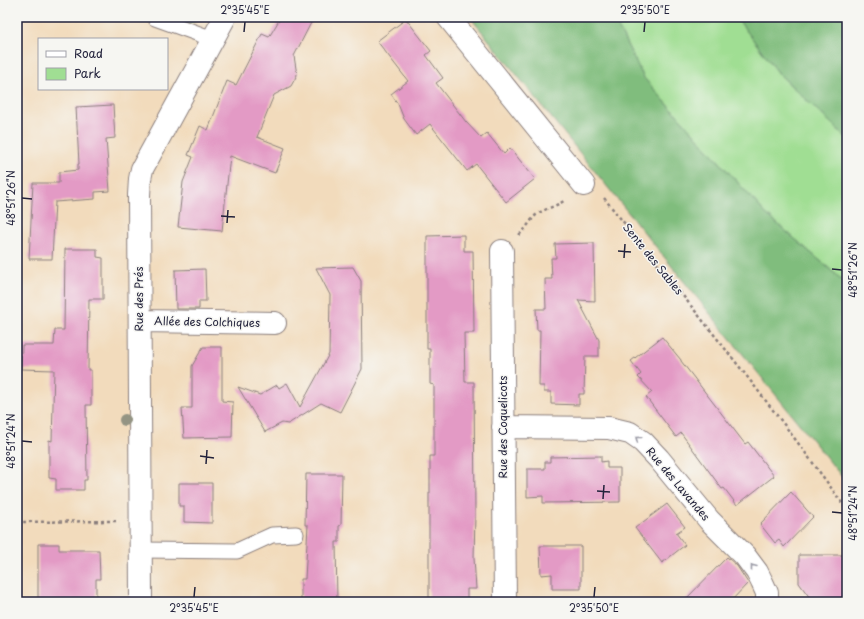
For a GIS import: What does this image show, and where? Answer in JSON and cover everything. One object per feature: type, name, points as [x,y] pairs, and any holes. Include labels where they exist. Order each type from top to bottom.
[{"type":"street","name":"Rue des Prés","points":[[141,602],[140,179],[142,169],[225,17]]},
{"type":"street","points":[[448,17],[584,185]]},
{"type":"street","name":"Rue des Coquelicots","points":[[502,252],[505,602]]},
{"type":"street","name":"Allée des Colchiques","points":[[140,321],[275,323]]},
{"type":"street","name":"Rue des Lavandes","points":[[503,427],[609,428],[630,433],[643,442],[660,459],[709,520],[745,556],[757,572],[762,582],[767,593],[767,602]]},
{"type":"lane","points":[[155,18],[213,39]]},
{"type":"lane","points":[[141,550],[237,551],[272,535],[296,534]]},
{"type":"path","points":[[502,252],[526,230],[536,216],[548,208],[560,204],[584,185]]},
{"type":"path","name":"Sente des Sables","points":[[584,185],[603,196],[734,360],[809,457],[847,510]]},
{"type":"path","points":[[17,522],[120,521],[121,527],[140,527]]},
{"type":"green space","points":[[182,17],[197,17],[195,21],[190,24],[180,21]]},
{"type":"green space","points":[[470,17],[613,17],[644,78],[766,214],[847,284],[847,483]]},
{"type":"green space","points":[[613,17],[736,17],[780,75],[847,138],[847,284],[766,214],[644,78]]},
{"type":"green space","points":[[736,17],[847,17],[847,138],[780,75]]},
{"type":"building","points":[[281,17],[314,17],[294,56],[297,75],[291,86],[274,95],[257,137],[285,148],[275,173],[230,156],[222,231],[178,227],[183,182],[193,157],[188,155],[200,126],[208,130],[227,81],[236,85],[262,34],[269,37]]},
{"type":"building","points":[[406,19],[431,51],[426,55],[443,78],[436,83],[466,122],[481,138],[487,133],[504,154],[510,148],[535,179],[506,202],[476,164],[467,171],[430,124],[416,135],[404,119],[398,104],[391,94],[408,81],[377,41]]},
{"type":"building","points":[[113,105],[115,138],[106,139],[110,191],[95,192],[95,199],[55,202],[52,259],[29,259],[33,183],[59,183],[59,172],[78,170],[76,107]]},
{"type":"building","points":[[464,235],[464,251],[473,251],[474,333],[464,333],[465,382],[474,382],[474,558],[476,589],[467,589],[467,602],[429,602],[429,493],[430,456],[434,456],[434,385],[430,384],[430,349],[427,349],[427,236]]},
{"type":"building","points":[[594,243],[595,301],[578,300],[599,340],[599,356],[585,356],[584,394],[579,394],[579,405],[551,404],[551,392],[544,392],[544,386],[539,386],[540,330],[537,330],[536,309],[546,309],[545,279],[552,279],[551,258],[556,258],[555,244]]},
{"type":"building","points":[[65,249],[97,249],[97,257],[103,258],[103,299],[89,299],[88,370],[91,370],[91,405],[86,405],[87,480],[84,480],[84,490],[56,490],[56,479],[49,478],[49,440],[52,441],[54,370],[21,369],[22,345],[54,345],[55,330],[64,330]]},
{"type":"building","points":[[353,267],[361,281],[362,369],[340,412],[321,403],[288,424],[282,423],[265,432],[238,387],[260,395],[277,385],[279,388],[287,383],[300,407],[329,354],[330,295],[316,268]]},
{"type":"building","points":[[205,269],[206,301],[199,301],[199,309],[176,309],[175,270]]},
{"type":"building","points":[[662,337],[745,444],[748,442],[774,476],[737,505],[724,488],[722,489],[681,433],[676,437],[646,397],[652,392],[638,377],[641,374],[631,361]]},
{"type":"building","points":[[203,347],[222,347],[222,401],[233,402],[232,437],[184,438],[182,408],[192,408],[192,366]]},
{"type":"building","points":[[601,456],[601,462],[607,461],[607,468],[620,468],[620,502],[543,503],[543,496],[527,497],[527,469],[545,469],[545,462],[550,462],[550,457]]},
{"type":"building","points":[[306,474],[342,474],[341,525],[339,526],[339,542],[336,542],[337,602],[301,602],[301,579],[305,579],[308,525],[305,525]]},
{"type":"building","points":[[179,483],[212,483],[212,523],[184,522],[184,506],[179,506]]},
{"type":"building","points":[[791,492],[813,517],[784,547],[779,540],[775,543],[760,524]]},
{"type":"building","points":[[667,504],[685,527],[676,533],[685,545],[662,563],[635,528]]},
{"type":"building","points":[[38,544],[59,544],[59,550],[99,550],[100,579],[96,579],[96,602],[38,602]]},
{"type":"building","points":[[540,546],[581,546],[581,589],[552,589],[552,574],[541,575]]},
{"type":"building","points":[[799,555],[847,555],[847,602],[813,602],[799,583]]},
{"type":"building","points":[[727,557],[737,566],[748,583],[730,602],[683,602]]}]
